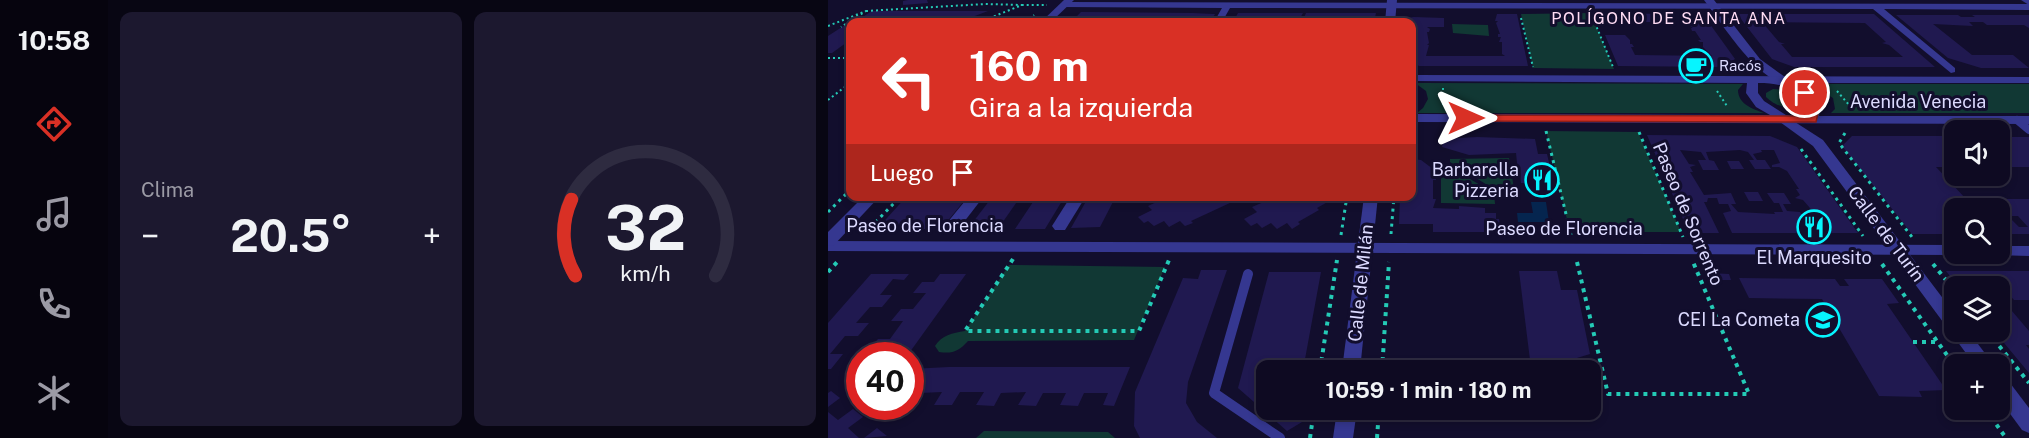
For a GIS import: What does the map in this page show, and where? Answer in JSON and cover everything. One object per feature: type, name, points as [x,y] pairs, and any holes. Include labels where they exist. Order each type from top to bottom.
[{"type":"street","points":[[1050,18],[1066,3],[1227,6],[1392,3],[1588,6],[1712,3],[1876,7],[2029,7]]},
{"type":"street","points":[[1390,18],[1392,3]]},
{"type":"street","points":[[1712,3],[1756,61],[1780,80]]},
{"type":"street","points":[[1220,18],[1227,6]]},
{"type":"street","points":[[1876,7],[1951,70]]},
{"type":"street","points":[[1753,79],[1756,61]]},
{"type":"street","name":"Avenida Venecia","points":[[1416,78],[2029,80]]},
{"type":"street","name":"Calle de Turín","points":[[1753,79],[1752,93],[1760,104],[1818,143],[1944,312]]},
{"type":"street","name":"Calle de Turín","points":[[1780,80],[1805,93],[1815,105],[1812,119],[1818,143]]},
{"type":"street","name":"Avenida Venecia","points":[[1416,118],[2023,120]]},
{"type":"street","points":[[828,241],[868,201]]},
{"type":"street","points":[[952,226],[973,201]]},
{"type":"street","points":[[1060,226],[1076,201]]},
{"type":"street","name":"Calle de Milán","points":[[1352,360],[1370,201]]},
{"type":"street","name":"Paseo de Florencia","points":[[828,246],[1944,250]]},
{"type":"street","points":[[2010,251],[2029,251]]},
{"type":"street","points":[[1967,342],[1976,354]]},
{"type":"street","points":[[2010,398],[2029,424]]},
{"type":"street","points":[[1343,438],[1346,420]]},
{"type":"lane","points":[[2023,120],[2029,130]]},
{"type":"lane","points":[[1248,274],[1214,393],[1280,438]]},
{"type":"path","points":[[849,18],[860,11],[961,5],[1066,3]]},
{"type":"path","points":[[990,18],[1022,5]]},
{"type":"path","points":[[1519,6],[1533,68]]},
{"type":"path","points":[[1588,6],[1614,69]]},
{"type":"path","points":[[855,18],[866,11]]},
{"type":"path","points":[[828,26],[837,26],[846,20]]},
{"type":"path","points":[[841,27],[846,24]]},
{"type":"path","points":[[828,58],[846,58]]},
{"type":"path","points":[[1442,78],[1444,118]]},
{"type":"path","points":[[1710,79],[1734,119]]},
{"type":"path","points":[[1827,80],[1862,120]]},
{"type":"path","points":[[828,100],[846,86]]},
{"type":"path","name":"Paseo de Sorrento","points":[[1546,131],[1608,394],[1749,394],[1638,132]]},
{"type":"path","points":[[1846,132],[1839,143],[1944,277]]},
{"type":"path","points":[[828,212],[846,194]]},
{"type":"path","points":[[1322,360],[1346,201]]},
{"type":"path","points":[[1383,360],[1394,201]]},
{"type":"path","name":"Paseo de Florencia","points":[[1022,246],[965,331],[1139,331],[1174,247]]},
{"type":"path","points":[[1913,342],[1938,342]]},
{"type":"path","points":[[1996,342],[2029,383]]},
{"type":"path","points":[[1310,438],[1313,420]]},
{"type":"path","points":[[1377,438],[1378,420]]},
{"type":"path","points":[[1993,420],[2006,438]]},
{"type":"green space","points":[[1591,13],[1614,69],[1533,68],[1521,14]]},
{"type":"green space","points":[[1452,24],[1488,25],[1489,36],[1453,33]]},
{"type":"green space","points":[[1416,83],[1743,84],[1738,90],[1743,102],[1764,113],[1417,113],[1428,99],[1426,91]]},
{"type":"green space","points":[[1810,84],[2029,84],[2029,113],[1831,113],[1835,109],[1833,98]]},
{"type":"green space","points":[[1773,89],[1787,90],[1802,98],[1803,104],[1784,107],[1774,103],[1766,97],[1766,93]]},
{"type":"green space","points":[[1546,131],[1638,132],[1681,232],[1570,232]]},
{"type":"green space","points":[[1509,158],[1514,189],[1497,191],[1450,162],[1450,159]]},
{"type":"green space","points":[[1441,165],[1446,165],[1494,193],[1495,204],[1441,203]]},
{"type":"green space","points":[[1009,265],[1165,267],[1134,340],[968,341],[955,351],[939,352],[935,346],[941,339],[965,331]]},
{"type":"green space","points":[[984,431],[1108,432],[1115,438],[976,438]]},
{"type":"water","points":[[1531,202],[1546,202],[1549,222],[1518,222],[1517,213],[1533,213]]},
{"type":"building","points":[[927,0],[928,3],[903,5],[903,1]]},
{"type":"building","points":[[872,11],[988,11],[970,18],[861,18]]},
{"type":"building","points":[[1081,12],[1215,14],[1212,18],[1120,18],[1112,16],[1075,18]]},
{"type":"building","points":[[1238,13],[1303,13],[1300,18],[1235,18]]},
{"type":"building","points":[[1306,13],[1376,13],[1375,18],[1304,18]]},
{"type":"building","points":[[1595,13],[1668,14],[1673,22],[1599,22]]},
{"type":"building","points":[[1497,14],[1517,14],[1528,66],[1416,64],[1416,18],[1407,18],[1414,17],[1444,18],[1444,27],[1427,27],[1430,29],[1427,32],[1429,43],[1427,45],[1429,45],[1426,56],[1505,56],[1502,54],[1502,42],[1499,42],[1501,37],[1498,37],[1500,34],[1496,23],[1498,21],[1495,21]]},
{"type":"building","points":[[1737,14],[1752,14],[1758,17],[1755,14],[1874,14],[1935,67],[1794,67],[1772,59]],"holes":[[[1762,22],[1865,23],[1886,42],[1882,43],[1889,45],[1903,57],[1792,57],[1781,44],[1785,44],[1779,42]]]},
{"type":"building","points":[[1896,15],[1975,17],[1972,15],[2029,15],[2029,28],[2024,25],[1987,25],[1983,22],[1969,22],[1973,26],[1933,24],[1972,55],[2013,55],[2029,68],[1981,68],[1948,58]]},
{"type":"building","points":[[1687,19],[1707,20],[1735,59],[1723,67],[1618,66],[1605,35],[1625,35],[1634,47],[1631,47],[1635,55],[1712,56],[1703,47],[1703,42],[1698,40],[1701,40],[1695,31],[1692,31],[1691,28],[1693,28]]},
{"type":"building","points":[[846,24],[846,43],[832,53],[828,53],[828,36]]},
{"type":"building","points":[[1647,135],[1770,136],[1797,147],[1858,233],[1732,233],[1723,213],[1731,211],[1728,204],[1719,204],[1717,198],[1708,198],[1707,202],[1704,202],[1719,233],[1689,233]],"holes":[[[1680,150],[1701,152],[1706,160],[1698,160],[1703,170],[1719,170],[1714,161],[1709,160],[1706,152],[1740,150],[1748,152],[1754,160],[1749,160],[1755,169],[1771,169],[1765,160],[1757,160],[1753,154],[1762,152],[1761,150],[1774,150],[1780,163],[1772,167],[1779,167],[1787,171],[1799,189],[1796,189],[1800,195],[1795,198],[1803,200],[1816,215],[1787,211],[1783,204],[1791,204],[1784,193],[1767,193],[1774,203],[1779,203],[1783,212],[1774,212],[1775,214],[1738,212],[1731,204],[1736,204],[1731,193],[1704,195],[1690,172],[1693,172],[1690,167],[1696,165],[1689,164]]]},
{"type":"building","points":[[1852,136],[1944,136],[1944,167],[1936,167],[1944,176],[1944,186],[1954,186],[1965,198],[1944,198],[1944,234],[1912,234],[1842,146]]},
{"type":"building","points":[[1477,137],[1535,139],[1538,154],[1547,154],[1555,188],[1529,190],[1528,183],[1521,183],[1516,153],[1469,155],[1442,147],[1441,139]]},
{"type":"building","points":[[2010,137],[2029,137],[2029,167],[2010,167]]},
{"type":"building","points":[[1416,159],[1421,160],[1433,169],[1433,176],[1436,176],[1436,180],[1433,180],[1433,199],[1436,199],[1433,208],[1459,209],[1459,206],[1485,208],[1485,213],[1496,213],[1500,226],[1495,226],[1495,232],[1433,232],[1433,224],[1399,224],[1400,201],[1416,201]]},
{"type":"building","points":[[1727,161],[1739,161],[1744,169],[1731,169]]},
{"type":"building","points":[[1744,192],[1758,192],[1763,201],[1749,201]]},
{"type":"building","points":[[2010,199],[2029,199],[2029,234],[2010,234],[2010,218],[2019,227],[2028,227],[2018,216],[2010,216]]},
{"type":"building","points":[[902,201],[964,201],[941,229],[877,229]]},
{"type":"building","points":[[989,201],[1018,201],[1000,226],[970,226]]},
{"type":"building","points":[[1034,201],[1062,201],[1045,229],[1015,229]]},
{"type":"building","points":[[1086,201],[1113,201],[1100,227],[1071,228]]},
{"type":"building","points":[[1159,201],[1232,202],[1191,221],[1193,223],[1185,226],[1180,221],[1169,227],[1164,221],[1154,226],[1148,221],[1144,223],[1138,217],[1152,210],[1148,206]]},
{"type":"building","points":[[1266,201],[1283,203],[1286,201],[1329,201],[1298,222],[1300,224],[1292,229],[1287,223],[1277,229],[1271,223],[1262,228],[1257,223],[1251,226],[1244,219],[1257,212],[1252,207]]},
{"type":"building","points":[[1201,270],[1227,270],[1188,382],[1186,403],[1197,422],[1217,438],[1140,438],[1134,426],[1135,392],[1183,278],[1198,279]]},
{"type":"building","points":[[1519,271],[1557,271],[1561,290],[1577,290],[1590,354],[1570,360],[1530,360]]},
{"type":"building","points":[[1946,271],[2029,271],[2029,300],[2014,300],[2010,296],[2010,276],[1950,276]]},
{"type":"building","points":[[1269,272],[1321,272],[1305,360],[1256,360],[1256,404],[1238,388]]},
{"type":"building","points":[[1708,273],[1729,274],[1731,280],[1710,280]]},
{"type":"building","points":[[871,274],[909,274],[904,280],[893,279],[880,295],[892,295],[882,307],[870,307],[856,323],[869,323],[858,336],[845,336],[830,354],[843,354],[831,369],[828,369],[828,323]]},
{"type":"building","points":[[940,274],[966,274],[917,342],[875,342],[878,339],[890,339],[903,321],[891,321],[901,309],[913,309],[926,293],[913,293],[922,282],[934,282]]},
{"type":"building","points":[[1739,278],[1835,279],[1840,286],[1849,286],[1844,279],[1882,279],[1899,303],[1887,304],[1944,390],[1919,391],[1922,397],[1879,396],[1822,299],[1749,298]]},
{"type":"building","points":[[2010,309],[2029,331],[2029,345],[2026,345],[2029,349],[2029,373],[2003,342],[2010,342]]},
{"type":"building","points":[[1130,367],[1114,406],[1103,405],[1108,393],[1084,393],[1078,406],[1060,405],[1066,393],[1043,393],[1036,406],[1018,405],[1026,392],[1001,393],[994,406],[976,405],[984,392],[960,392],[952,405],[934,405],[942,392],[924,393],[924,368]]},
{"type":"building","points":[[831,391],[840,398],[828,407],[828,393]]},
{"type":"building","points":[[828,412],[838,420],[846,414],[846,420],[859,420],[848,428],[859,438],[828,438]]},
{"type":"building","points":[[1274,420],[1302,420],[1302,422],[1287,431]]},
{"type":"building","points":[[877,428],[887,436],[864,438]]},
{"type":"place","name":"Racós","points":[[1696,66]]},
{"type":"place","name":"Barbarella Pizzeria","points":[[1542,180]]},
{"type":"place","name":"El Marquesito","points":[[1814,227]]},
{"type":"place","name":"CEI La Cometa","points":[[1823,320]]},
{"type":"district","name":"POLÍGONO DE SANTA ANA","points":[[1669,18]]},
{"type":"route","points":[[1466,118],[1812,119],[1815,105],[1805,93]]}]
